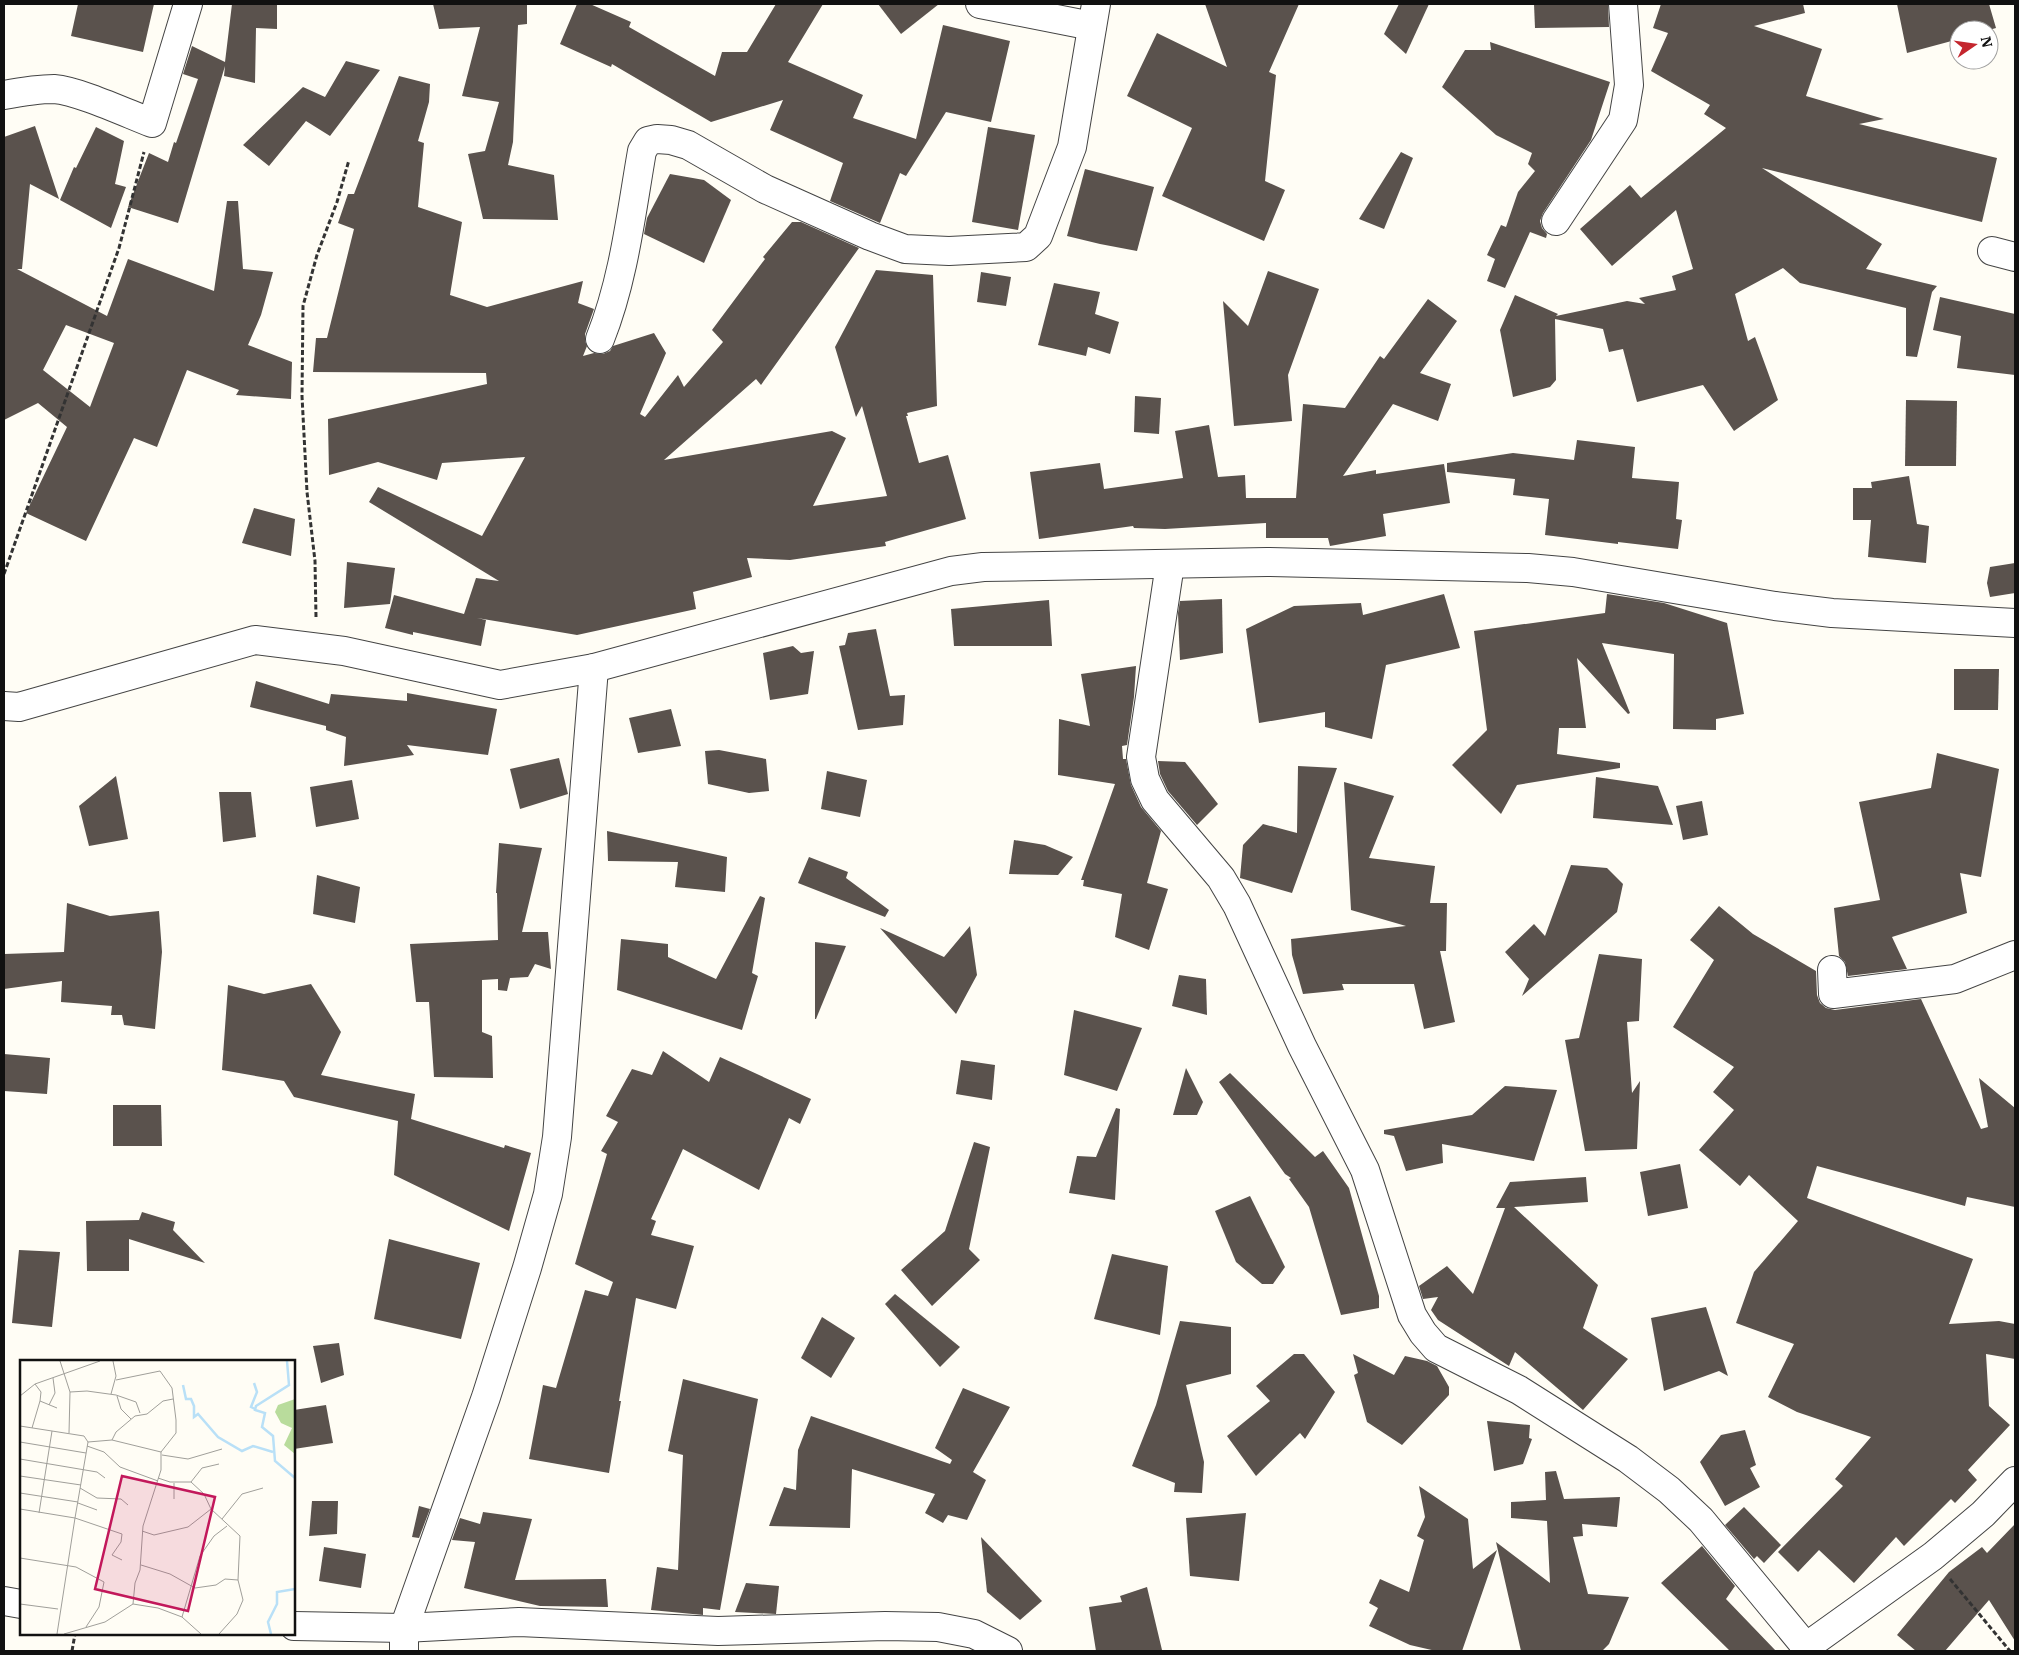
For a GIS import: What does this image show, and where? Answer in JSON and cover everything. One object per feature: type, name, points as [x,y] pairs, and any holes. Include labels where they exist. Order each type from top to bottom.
[{"type":"street","points":[[4,95],[36,90],[56,90],[74,93],[152,123],[188,4]]},
{"type":"street","points":[[600,339],[623,264],[642,151],[648,141],[657,139],[671,140],[688,145],[765,189],[870,236],[905,249],[949,251],[1026,247],[1038,236],[1072,147],[1094,15],[980,4]]},
{"type":"street","points":[[1556,221],[1623,120],[1629,85],[1623,4]]},
{"type":"street","points":[[4,706],[19,707],[255,640],[344,651],[500,685],[594,668],[951,571],[983,567],[1267,562],[1528,568],[1573,572],[1775,606],[1832,613],[2015,623]]},
{"type":"street","points":[[1170,564],[1141,757],[1145,779],[1155,800],[1221,878],[1237,905],[1302,1046],[1365,1170],[1412,1315],[1423,1333],[1436,1348],[1518,1390],[1628,1459],[1670,1490],[1701,1520],[1805,1649],[1933,1556],[1983,1514],[2015,1481]]},
{"type":"street","points":[[404,1640],[486,1397],[527,1268],[548,1194],[557,1137],[594,668]]},
{"type":"street","points":[[1832,970],[1833,994],[1955,978],[2015,956]]},
{"type":"street","points":[[4,1601],[20,1604]]},
{"type":"street","points":[[295,1626],[404,1640],[519,1622],[718,1631],[885,1626],[938,1627],[974,1634],[1008,1651]]},
{"type":"path","points":[[4,574],[119,248],[152,123]]},
{"type":"path","points":[[316,647],[315,561],[307,492],[302,396],[304,306],[318,255],[337,202],[349,160]]},
{"type":"path","points":[[1933,1556],[1972,1607],[2010,1651]]},
{"type":"path","points":[[72,1651],[75,1635]]},
{"type":"building","points":[[78,4],[154,4],[143,52],[71,36]]},
{"type":"building","points":[[232,4],[277,4],[277,29],[256,28],[255,83],[224,76],[225,66],[178,223],[128,207],[149,153],[168,162],[174,142],[176,143],[198,79],[183,74],[192,46],[225,62]]},
{"type":"building","points":[[433,4],[527,4],[527,24],[518,25],[513,142],[508,165],[554,175],[558,220],[483,219],[468,154],[485,151],[499,102],[462,96],[480,27],[439,29]]},
{"type":"building","points":[[577,4],[590,4],[631,22],[629,27],[715,76],[722,52],[747,52],[776,4],[823,4],[788,62],[863,95],[853,118],[916,139],[943,25],[1010,41],[991,122],[946,112],[906,176],[900,173],[880,223],[830,201],[843,163],[770,130],[783,100],[711,122],[612,64],[611,67],[560,44]]},
{"type":"building","points":[[878,4],[939,4],[901,34]]},
{"type":"building","points":[[1205,4],[1299,4],[1269,72],[1276,75],[1265,181],[1285,190],[1264,241],[1162,196],[1192,128],[1127,96],[1157,33],[1227,67]]},
{"type":"building","points":[[1399,4],[1429,4],[1406,54],[1384,34]]},
{"type":"building","points":[[1534,4],[1608,4],[1609,27],[1535,28]]},
{"type":"building","points":[[1661,4],[1803,4],[1805,13],[1754,26],[1822,49],[1806,96],[1884,119],[1859,124],[1997,158],[1982,222],[1762,168],[1882,244],[1866,269],[1937,286],[1932,292],[1917,357],[1906,356],[1906,308],[1800,283],[1783,268],[1735,294],[1748,341],[1755,337],[1778,400],[1734,431],[1703,385],[1637,402],[1623,349],[1609,352],[1603,329],[1555,319],[1556,380],[1550,387],[1513,397],[1500,330],[1515,295],[1558,314],[1556,316],[1627,301],[1645,304],[1639,298],[1676,290],[1672,276],[1693,269],[1676,210],[1612,266],[1580,229],[1630,185],[1641,198],[1726,128],[1704,114],[1710,105],[1651,71],[1668,33],[1653,28]]},
{"type":"building","points":[[1897,4],[1989,4],[1994,20],[1949,20],[1949,42],[1907,53]]},
{"type":"building","points":[[1490,42],[1610,82],[1591,140],[1543,213],[1540,221],[1542,228],[1547,234],[1546,238],[1530,232],[1505,288],[1487,281],[1495,259],[1487,255],[1501,225],[1506,227],[1518,192],[1535,171],[1528,164],[1532,153],[1496,135],[1442,87],[1465,50],[1491,50]]},
{"type":"building","points":[[346,61],[380,70],[330,136],[306,121],[269,166],[243,145],[303,87],[325,97]]},
{"type":"building","points":[[399,76],[430,84],[429,102],[418,141],[424,143],[418,207],[462,222],[450,295],[487,307],[583,281],[578,303],[594,309],[585,334],[587,346],[583,356],[594,353],[603,354],[610,351],[613,346],[654,333],[666,353],[640,414],[645,417],[678,375],[684,387],[723,342],[712,330],[765,259],[763,257],[792,222],[801,222],[859,248],[761,385],[756,379],[664,460],[832,431],[846,438],[813,506],[887,496],[862,406],[856,417],[835,347],[876,270],[933,275],[937,406],[907,413],[908,416],[906,416],[919,463],[948,455],[966,519],[885,542],[886,546],[790,560],[747,558],[752,577],[693,592],[696,609],[577,635],[477,618],[486,620],[481,646],[413,632],[413,635],[385,628],[394,595],[464,614],[476,578],[499,581],[369,502],[378,487],[482,536],[525,457],[442,463],[437,480],[378,462],[329,475],[328,419],[487,384],[486,373],[313,372],[316,338],[327,338],[354,229],[338,223],[348,194],[354,194]]},
{"type":"building","points":[[35,126],[59,199],[30,184],[22,269],[17,269],[107,316],[128,259],[214,291],[227,201],[238,201],[243,269],[273,272],[261,315],[248,345],[292,362],[291,399],[236,395],[239,390],[187,370],[157,447],[134,438],[86,541],[26,513],[67,427],[38,403],[4,420],[4,137]],"holes":[[[66,325],[114,343],[90,407],[43,370]]]},
{"type":"building","points":[[96,127],[124,141],[115,184],[126,187],[111,228],[60,200],[74,167],[76,168]]},
{"type":"building","points":[[988,127],[1035,135],[1018,230],[972,222]]},
{"type":"building","points":[[1401,152],[1413,158],[1384,229],[1359,219]]},
{"type":"building","points":[[1085,169],[1154,187],[1137,251],[1067,236]]},
{"type":"building","points":[[670,174],[704,180],[731,200],[704,263],[644,234],[647,218]]},
{"type":"building","points":[[1268,271],[1319,289],[1288,375],[1292,421],[1234,426],[1223,301],[1248,326]]},
{"type":"building","points":[[981,272],[1011,277],[1006,306],[977,302]]},
{"type":"building","points":[[1054,283],[1100,292],[1095,314],[1119,322],[1110,354],[1088,347],[1086,356],[1038,345]]},
{"type":"building","points":[[1940,297],[2015,314],[2015,375],[1957,368],[1961,336],[1933,330]]},
{"type":"building","points":[[1428,299],[1457,321],[1420,373],[1451,384],[1438,421],[1393,404],[1343,476],[1376,470],[1376,474],[1444,464],[1450,503],[1383,514],[1386,536],[1330,546],[1328,538],[1266,538],[1266,523],[1165,529],[1134,528],[1133,526],[1039,539],[1030,472],[1100,463],[1104,489],[1183,478],[1175,431],[1209,425],[1218,477],[1245,475],[1246,498],[1296,498],[1303,404],[1345,408],[1380,356],[1384,359]]},
{"type":"building","points":[[1135,396],[1161,398],[1159,434],[1134,432]]},
{"type":"building","points":[[1906,400],[1957,401],[1956,466],[1905,466]]},
{"type":"building","points":[[1577,440],[1635,447],[1632,478],[1679,482],[1676,519],[1682,520],[1678,549],[1545,535],[1549,499],[1513,495],[1515,479],[1447,472],[1447,463],[1513,453],[1574,460]]},
{"type":"building","points":[[1909,476],[1917,524],[1929,526],[1926,563],[1868,557],[1871,520],[1853,520],[1853,488],[1872,488],[1871,482]]},
{"type":"building","points":[[254,508],[295,519],[291,556],[242,543]]},
{"type":"building","points":[[347,562],[395,568],[390,604],[344,608]]},
{"type":"building","points":[[2015,563],[2015,593],[1990,597],[1987,583],[1990,567]]},
{"type":"building","points":[[1444,594],[1460,648],[1386,665],[1372,739],[1325,727],[1325,712],[1259,723],[1246,629],[1294,606],[1361,603],[1363,615]]},
{"type":"building","points":[[1607,594],[1664,603],[1727,623],[1744,714],[1716,719],[1716,730],[1673,729],[1674,654],[1602,643],[1630,713],[1628,714],[1577,658],[1586,728],[1559,728],[1557,754],[1620,763],[1620,768],[1517,785],[1501,814],[1452,765],[1487,730],[1474,631],[1605,613]]},
{"type":"building","points":[[1222,599],[1223,653],[1180,660],[1178,613],[1180,601]]},
{"type":"building","points":[[1049,600],[1052,646],[954,646],[951,609]]},
{"type":"building","points":[[876,629],[890,696],[905,695],[903,725],[858,730],[839,646],[845,645],[848,633]]},
{"type":"building","points":[[793,646],[801,653],[814,651],[808,694],[770,700],[763,653]]},
{"type":"building","points":[[1136,666],[1134,697],[1127,745],[1122,746],[1123,759],[1126,759],[1131,785],[1141,807],[1161,831],[1147,883],[1168,889],[1149,950],[1115,937],[1122,894],[1083,886],[1084,880],[1081,880],[1115,784],[1058,775],[1059,719],[1090,726],[1081,674]]},
{"type":"building","points":[[1954,669],[1999,669],[1998,710],[1954,710]]},
{"type":"building","points":[[256,681],[329,704],[331,694],[407,701],[407,693],[497,709],[488,755],[407,745],[414,755],[344,766],[346,737],[326,730],[326,726],[250,707]]},
{"type":"building","points":[[671,709],[681,746],[638,753],[629,718]]},
{"type":"building","points":[[719,750],[766,759],[769,791],[749,793],[708,784],[705,751]]},
{"type":"building","points":[[1937,753],[1999,769],[1981,877],[1960,873],[1967,913],[1892,937],[1907,969],[1848,976],[1845,962],[1839,956],[1834,908],[1880,900],[1859,802],[1931,788]]},
{"type":"building","points":[[559,758],[568,794],[520,809],[510,769]]},
{"type":"building","points":[[1158,761],[1185,762],[1218,804],[1197,825],[1168,791],[1160,774]]},
{"type":"building","points":[[1298,766],[1337,768],[1292,893],[1240,878],[1243,845],[1263,824],[1297,833]]},
{"type":"building","points":[[827,771],[867,780],[860,817],[821,809]]},
{"type":"building","points":[[116,776],[128,839],[89,846],[79,806]]},
{"type":"building","points":[[1596,777],[1658,786],[1673,825],[1593,818]]},
{"type":"building","points":[[352,780],[359,819],[316,827],[310,787]]},
{"type":"building","points":[[1344,782],[1394,796],[1369,858],[1435,866],[1430,903],[1447,903],[1446,951],[1440,951],[1455,1022],[1424,1029],[1414,984],[1342,984],[1344,990],[1303,994],[1292,955],[1291,939],[1406,926],[1351,910]]},
{"type":"building","points":[[219,792],[251,792],[256,837],[223,842]]},
{"type":"building","points":[[1702,801],[1708,835],[1683,840],[1676,806]]},
{"type":"building","points":[[607,831],[727,857],[725,892],[675,887],[678,862],[608,861]]},
{"type":"building","points":[[1014,840],[1045,845],[1073,857],[1058,875],[1009,874]]},
{"type":"building","points":[[499,843],[542,848],[522,932],[548,932],[551,969],[535,964],[528,977],[510,978],[507,991],[498,990],[498,979],[482,980],[482,1032],[492,1036],[493,1078],[434,1077],[429,1002],[416,1002],[410,944],[498,940],[496,893]]},
{"type":"building","points":[[809,857],[848,872],[846,878],[889,910],[885,917],[798,883]]},
{"type":"building","points":[[1571,865],[1607,868],[1623,884],[1617,912],[1522,996],[1529,979],[1505,952],[1534,924],[1545,936]]},
{"type":"building","points":[[317,875],[360,887],[355,923],[313,914]]},
{"type":"building","points":[[760,896],[765,898],[752,973],[758,976],[742,1030],[617,990],[621,939],[668,944],[668,957],[716,979]]},
{"type":"building","points":[[67,903],[110,916],[159,911],[162,952],[155,1029],[124,1025],[122,1015],[111,1015],[112,1006],[61,1002],[62,981],[4,989],[4,954],[64,952]]},
{"type":"building","points":[[1719,906],[1753,934],[1816,971],[1817,995],[1820,1003],[1826,1008],[1835,1010],[1921,999],[1981,1129],[1988,1127],[1979,1078],[2015,1108],[2015,1207],[1967,1197],[1965,1206],[1817,1166],[1807,1198],[1973,1259],[1949,1324],[1999,1321],[2015,1324],[2015,1359],[1986,1354],[1989,1406],[2010,1425],[1968,1470],[1977,1480],[1955,1503],[1951,1499],[1904,1546],[1896,1537],[1854,1583],[1819,1550],[1798,1572],[1778,1552],[1843,1486],[1835,1479],[1871,1437],[1797,1412],[1768,1397],[1794,1344],[1736,1323],[1754,1272],[1798,1221],[1749,1175],[1740,1186],[1699,1150],[1734,1110],[1713,1092],[1734,1067],[1673,1027],[1714,960],[1690,940]]},
{"type":"building","points":[[970,926],[977,975],[956,1014],[880,928],[944,957]]},
{"type":"building","points":[[815,942],[846,946],[816,1019],[815,1019]]},
{"type":"building","points":[[1599,954],[1642,959],[1639,1021],[1627,1022],[1632,1093],[1640,1081],[1637,1149],[1585,1151],[1565,1040],[1579,1038]]},
{"type":"building","points":[[1179,975],[1206,979],[1207,1015],[1172,1006]]},
{"type":"building","points":[[311,984],[341,1032],[321,1075],[415,1094],[411,1119],[504,1148],[505,1145],[531,1153],[509,1231],[394,1175],[398,1121],[294,1097],[284,1081],[222,1070],[228,985],[264,994]]},
{"type":"building","points":[[1074,1010],[1142,1028],[1117,1091],[1064,1075]]},
{"type":"building","points":[[663,1051],[709,1082],[720,1057],[811,1099],[800,1124],[789,1118],[759,1190],[683,1149],[651,1219],[656,1221],[651,1235],[694,1246],[676,1309],[636,1298],[609,1473],[529,1459],[543,1385],[556,1388],[585,1290],[608,1296],[613,1282],[575,1264],[607,1154],[601,1151],[618,1122],[606,1116],[632,1069],[652,1075]]},
{"type":"building","points":[[4,1054],[50,1058],[47,1094],[4,1091]]},
{"type":"building","points":[[961,1060],[995,1065],[992,1100],[956,1094]]},
{"type":"building","points":[[1186,1068],[1203,1102],[1197,1115],[1173,1115]]},
{"type":"building","points":[[1230,1073],[1315,1157],[1323,1151],[1349,1188],[1379,1296],[1379,1308],[1341,1315],[1309,1207],[1289,1179],[1291,1178],[1285,1174],[1219,1082]]},
{"type":"building","points":[[1505,1086],[1557,1090],[1534,1161],[1442,1144],[1443,1163],[1406,1171],[1394,1136],[1384,1134],[1384,1130],[1472,1115]]},
{"type":"building","points":[[113,1105],[161,1105],[162,1146],[113,1146]]},
{"type":"building","points":[[1116,1108],[1120,1109],[1115,1200],[1069,1193],[1077,1156],[1096,1157]]},
{"type":"building","points":[[974,1142],[990,1147],[969,1249],[980,1260],[932,1306],[901,1270],[945,1231]]},
{"type":"building","points":[[1680,1164],[1688,1208],[1648,1216],[1640,1172]]},
{"type":"building","points":[[1586,1177],[1588,1202],[1514,1207],[1598,1285],[1583,1328],[1628,1359],[1583,1410],[1515,1352],[1509,1366],[1438,1320],[1431,1310],[1438,1297],[1423,1299],[1419,1286],[1447,1266],[1473,1294],[1505,1208],[1496,1208],[1510,1182]]},
{"type":"building","points":[[1250,1196],[1285,1267],[1273,1284],[1262,1284],[1236,1262],[1215,1211]]},
{"type":"building","points":[[142,1212],[175,1222],[173,1230],[205,1263],[129,1239],[129,1271],[87,1271],[86,1221],[139,1220]]},
{"type":"building","points":[[389,1239],[480,1263],[461,1339],[374,1319]]},
{"type":"building","points":[[19,1250],[60,1252],[52,1327],[12,1323]]},
{"type":"building","points":[[1112,1254],[1168,1266],[1160,1335],[1094,1319]]},
{"type":"building","points":[[895,1294],[960,1347],[940,1367],[885,1304]]},
{"type":"building","points":[[1706,1307],[1728,1376],[1719,1371],[1664,1391],[1651,1318]]},
{"type":"building","points":[[822,1317],[855,1338],[831,1378],[801,1358]]},
{"type":"building","points":[[1180,1321],[1231,1327],[1231,1374],[1186,1385],[1204,1462],[1202,1493],[1174,1492],[1175,1483],[1132,1466],[1156,1405]]},
{"type":"building","points":[[339,1343],[344,1375],[321,1383],[313,1346]]},
{"type":"building","points":[[1294,1354],[1304,1354],[1335,1392],[1305,1439],[1300,1433],[1256,1476],[1227,1436],[1270,1401],[1256,1386]]},
{"type":"building","points":[[1353,1354],[1394,1375],[1405,1356],[1427,1361],[1437,1366],[1449,1387],[1449,1395],[1402,1445],[1367,1422],[1354,1375],[1358,1373]]},
{"type":"building","points":[[683,1379],[758,1399],[720,1610],[703,1608],[703,1615],[651,1610],[657,1567],[678,1570],[683,1455],[668,1451]]},
{"type":"building","points":[[963,1388],[1010,1407],[973,1472],[986,1480],[967,1520],[948,1515],[943,1523],[925,1513],[935,1494],[852,1469],[850,1528],[769,1526],[784,1487],[796,1490],[798,1450],[811,1416],[950,1464],[952,1460],[935,1448]]},
{"type":"building","points":[[326,1405],[333,1443],[295,1449],[295,1410]]},
{"type":"building","points":[[1487,1421],[1530,1425],[1529,1438],[1532,1439],[1523,1464],[1494,1471]]},
{"type":"building","points":[[1745,1430],[1756,1465],[1750,1468],[1760,1487],[1725,1506],[1700,1462],[1721,1435]]},
{"type":"building","points":[[1556,1471],[1564,1499],[1620,1497],[1617,1527],[1582,1524],[1583,1536],[1573,1537],[1588,1594],[1629,1597],[1609,1644],[1602,1651],[1521,1651],[1496,1542],[1550,1583],[1547,1521],[1511,1518],[1511,1502],[1546,1500],[1545,1472]]},
{"type":"building","points":[[1419,1486],[1468,1519],[1473,1569],[1497,1550],[1462,1651],[1436,1651],[1410,1645],[1369,1626],[1378,1608],[1369,1603],[1380,1579],[1409,1592],[1424,1540],[1417,1536],[1425,1517]]},
{"type":"building","points":[[312,1501],[338,1501],[337,1534],[309,1536]]},
{"type":"building","points":[[419,1506],[430,1509],[419,1538],[412,1537]]},
{"type":"building","points":[[1744,1507],[1781,1545],[1764,1563],[1757,1556],[1754,1559],[1725,1525]]},
{"type":"building","points":[[483,1512],[532,1519],[515,1580],[606,1579],[608,1607],[540,1606],[464,1588],[475,1542],[452,1540],[460,1518],[480,1524]]},
{"type":"building","points":[[1246,1513],[1239,1581],[1190,1576],[1186,1518]]},
{"type":"building","points":[[2015,1524],[2015,1641],[1989,1600],[1945,1651],[1916,1651],[1897,1635],[1949,1572],[1982,1547],[1987,1553]]},
{"type":"building","points":[[981,1537],[1042,1601],[1020,1620],[987,1592]]},
{"type":"building","points":[[1702,1546],[1735,1586],[1726,1599],[1776,1651],[1730,1651],[1661,1583]]},
{"type":"building","points":[[324,1547],[366,1554],[361,1588],[319,1581]]},
{"type":"building","points":[[746,1583],[779,1586],[776,1614],[735,1612]]},
{"type":"building","points":[[1147,1587],[1162,1650],[1096,1651],[1089,1607],[1122,1602],[1120,1596]]}]
